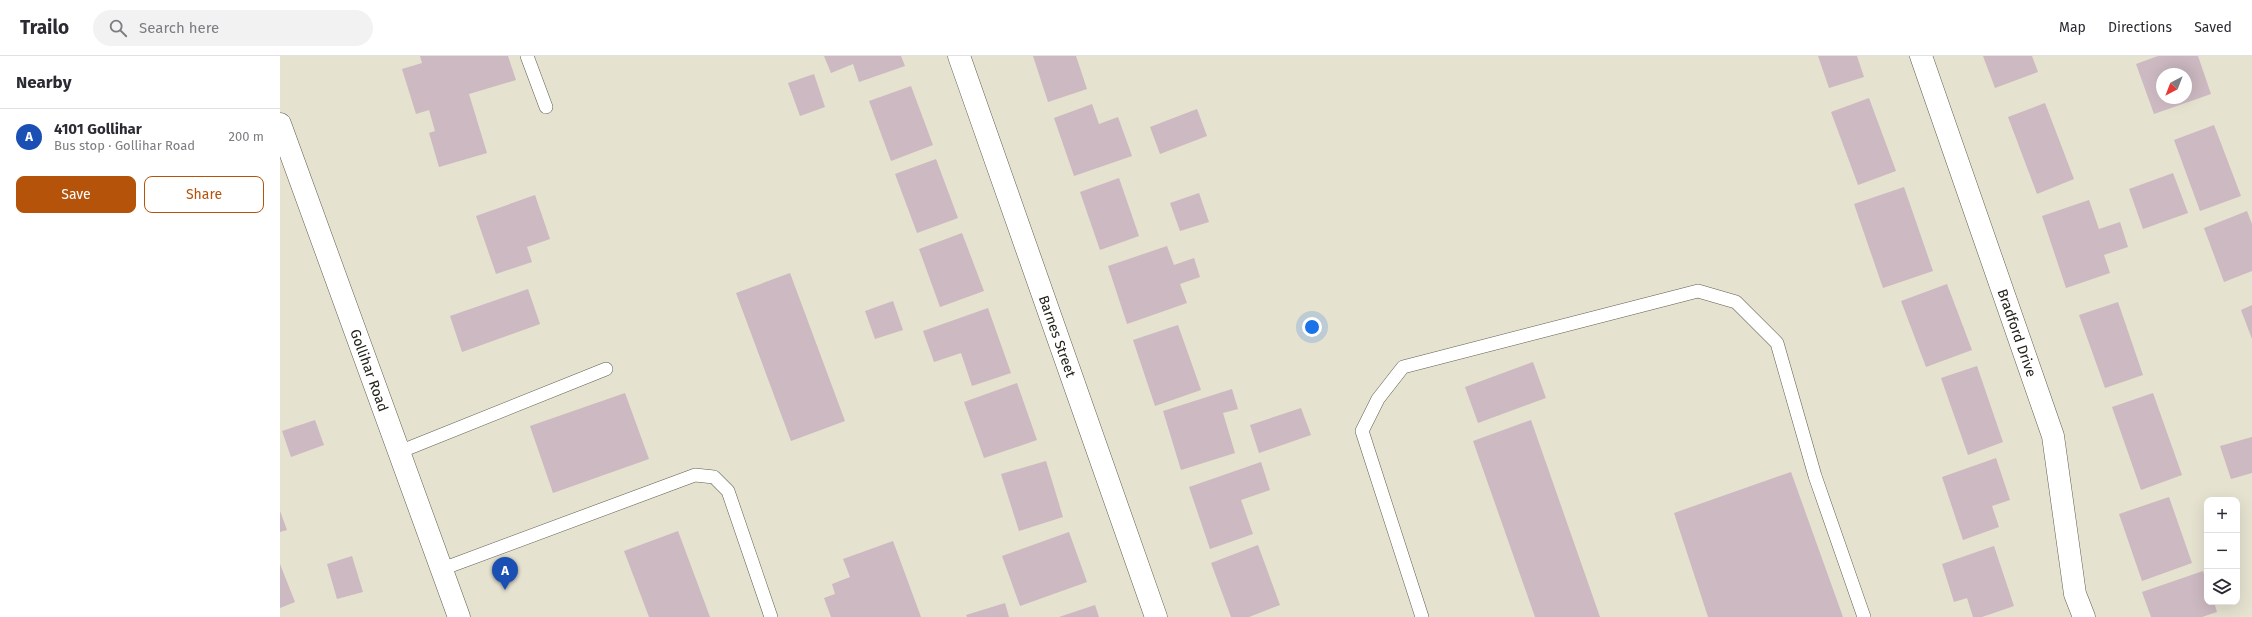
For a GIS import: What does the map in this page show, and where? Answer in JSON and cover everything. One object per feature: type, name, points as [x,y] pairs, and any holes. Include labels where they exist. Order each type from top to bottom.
[{"type":"street","name":"Barnes Street","points":[[959,56],[1156,617]]},
{"type":"street","name":"Bradford Drive","points":[[1921,56],[2053,436],[2075,594],[2084,617]]},
{"type":"street","name":"Gollihar Road","points":[[280,124],[459,617]]},
{"type":"lane","points":[[527,56],[546,107]]},
{"type":"lane","points":[[1422,617],[1362,431],[1378,399],[1403,367],[1698,291],[1736,302],[1777,343],[1815,476],[1864,617]]},
{"type":"lane","points":[[399,452],[606,368]]},
{"type":"lane","points":[[442,569],[695,475],[714,477],[728,490],[771,617]]},
{"type":"building","points":[[420,56],[508,56],[516,80],[469,94],[487,153],[439,167],[429,133],[435,131],[429,110],[416,114],[402,69],[422,63]]},
{"type":"building","points":[[824,56],[901,56],[905,66],[859,82],[853,64],[831,73]]},
{"type":"building","points":[[1033,56],[1076,56],[1087,89],[1048,102]]},
{"type":"building","points":[[1818,56],[1857,56],[1864,77],[1829,88]]},
{"type":"building","points":[[1983,56],[2032,56],[2038,72],[1995,88]]},
{"type":"building","points":[[2158,56],[2198,56],[2211,94],[2192,101],[2192,68],[2156,68],[2156,104],[2182,104],[2154,114],[2136,64]]},
{"type":"building","points":[[814,74],[825,107],[800,116],[788,83]]},
{"type":"building","points":[[911,86],[933,145],[891,161],[869,101]]},
{"type":"building","points":[[1869,98],[1896,171],[1858,185],[1831,112]]},
{"type":"building","points":[[2045,103],[2074,179],[2037,194],[2008,117]]},
{"type":"building","points":[[1092,104],[1099,124],[1118,117],[1132,156],[1074,176],[1054,118]]},
{"type":"building","points":[[1197,109],[1207,136],[1160,154],[1150,127]]},
{"type":"building","points":[[2214,125],[2241,196],[2200,211],[2174,140]]},
{"type":"building","points":[[936,159],[958,218],[917,233],[895,174]]},
{"type":"building","points":[[2173,173],[2188,213],[2143,229],[2129,189]]},
{"type":"building","points":[[1119,178],[1139,236],[1100,250],[1080,192]]},
{"type":"building","points":[[1904,187],[1933,271],[1883,288],[1854,204]]},
{"type":"building","points":[[1199,193],[1209,222],[1180,231],[1170,203]]},
{"type":"building","points":[[535,195],[550,239],[527,247],[532,262],[496,274],[476,216]]},
{"type":"building","points":[[2089,200],[2099,229],[2120,222],[2128,247],[2104,255],[2110,273],[2066,288],[2042,216]]},
{"type":"building","points":[[2247,211],[2252,224],[2252,271],[2224,282],[2204,228]]},
{"type":"building","points":[[962,233],[984,291],[940,307],[919,249]]},
{"type":"building","points":[[1167,246],[1174,265],[1194,258],[1200,277],[1180,284],[1187,303],[1127,324],[1108,266]]},
{"type":"building","points":[[790,273],[845,421],[791,441],[736,293]]},
{"type":"building","points":[[1947,284],[1972,350],[1926,367],[1901,301]]},
{"type":"building","points":[[528,289],[540,324],[462,352],[450,316]]},
{"type":"building","points":[[893,301],[903,330],[875,339],[865,311]]},
{"type":"building","points":[[2118,302],[2143,375],[2105,388],[2079,315]]},
{"type":"building","points":[[2252,305],[2252,339],[2241,310]]},
{"type":"building","points":[[988,308],[1011,373],[972,386],[961,353],[934,362],[923,331]]},
{"type":"building","points":[[1178,325],[1201,390],[1155,406],[1133,340]]},
{"type":"building","points":[[1533,362],[1546,398],[1478,423],[1465,387]]},
{"type":"building","points":[[1977,366],[2003,442],[1968,455],[1941,378]]},
{"type":"building","points":[[1017,383],[1037,440],[984,458],[964,402]]},
{"type":"building","points":[[1232,389],[1238,409],[1223,413],[1235,453],[1181,470],[1163,411]]},
{"type":"building","points":[[625,393],[649,459],[553,493],[530,426]]},
{"type":"building","points":[[2153,393],[2182,475],[2141,490],[2112,407]]},
{"type":"building","points":[[1301,408],[1311,435],[1259,453],[1250,425]]},
{"type":"building","points":[[315,420],[324,445],[291,457],[282,431]]},
{"type":"building","points":[[1531,420],[1600,617],[1535,617],[1473,441]]},
{"type":"building","points":[[2252,437],[2252,473],[2231,479],[2220,446]]},
{"type":"building","points":[[1996,458],[2010,500],[1992,506],[1999,527],[1963,540],[1942,477]]},
{"type":"building","points":[[1046,461],[1063,517],[1019,531],[1001,474]]},
{"type":"building","points":[[1261,462],[1270,490],[1241,500],[1253,534],[1210,549],[1189,487]]},
{"type":"building","points":[[1791,472],[1843,617],[1708,617],[1674,513]]},
{"type":"building","points":[[2169,497],[2192,563],[2142,581],[2119,514]]},
{"type":"building","points":[[280,511],[287,530],[280,532]]},
{"type":"building","points":[[678,531],[710,617],[649,617],[624,551]]},
{"type":"building","points":[[1069,532],[1087,582],[1020,606],[1002,556]]},
{"type":"building","points":[[893,541],[921,617],[831,617],[824,598],[835,594],[832,584],[850,577],[843,559]]},
{"type":"building","points":[[1258,545],[1280,605],[1249,617],[1231,617],[1211,563]]},
{"type":"building","points":[[1994,546],[2014,606],[1982,617],[1973,617],[1967,598],[1954,602],[1942,564]]},
{"type":"building","points":[[352,556],[363,592],[337,599],[327,564]]},
{"type":"building","points":[[280,564],[295,602],[280,608]]},
{"type":"building","points":[[2203,571],[2204,605],[2215,605],[2217,612],[2202,617],[2151,617],[2142,592]]},
{"type":"building","points":[[1005,603],[1009,617],[967,617],[966,615]]},
{"type":"building","points":[[1095,605],[1099,617],[1059,617]]},
{"type":"place","name":"4101 Gollihar","points":[[505,590]]}]
